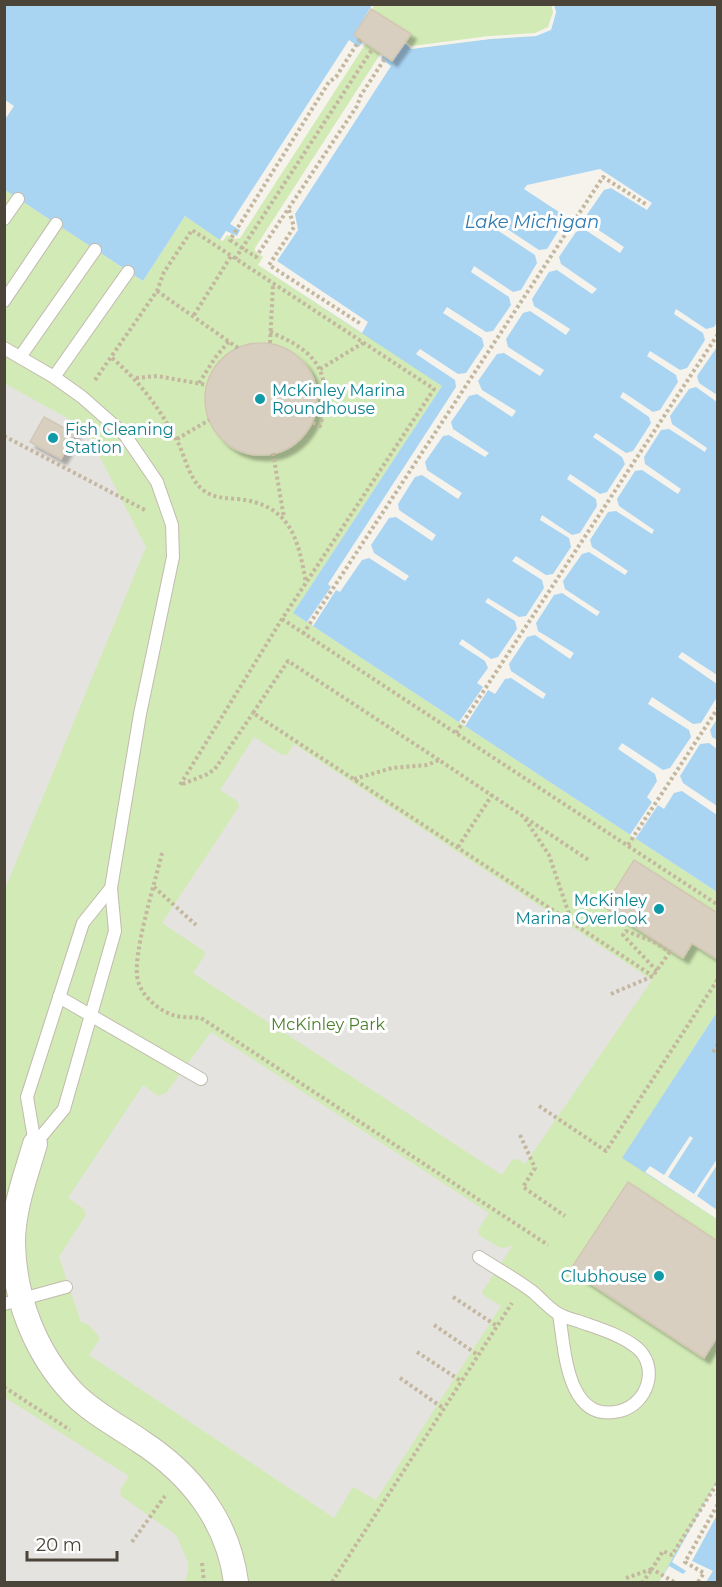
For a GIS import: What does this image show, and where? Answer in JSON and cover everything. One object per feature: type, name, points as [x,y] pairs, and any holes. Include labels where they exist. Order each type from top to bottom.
[{"type":"street","points":[[34,1144],[18,1204],[13,1240],[15,1271],[13,1303],[53,1370],[76,1395],[107,1420],[171,1463],[194,1486],[211,1510],[225,1537],[234,1565],[236,1582]]},
{"type":"lane","points":[[4,219],[18,199]]},
{"type":"lane","points":[[4,301],[56,224]]},
{"type":"lane","points":[[20,357],[95,250]]},
{"type":"lane","points":[[54,377],[128,272]]},
{"type":"lane","points":[[4,348],[54,377],[82,397],[125,435],[157,482],[172,525],[173,557],[140,714],[111,888],[115,931],[64,1109],[34,1144]]},
{"type":"lane","points":[[34,1144],[27,1097],[83,923],[111,888]]},
{"type":"lane","points":[[59,998],[201,1079]]},
{"type":"lane","points":[[479,1257],[533,1292],[559,1314],[615,1335],[637,1348],[648,1362],[649,1379],[644,1393],[634,1404],[623,1410],[609,1413],[592,1409],[583,1402],[572,1387],[559,1314]]},
{"type":"lane","points":[[13,1303],[66,1287]]},
{"type":"path","points":[[360,39],[336,77],[329,82],[230,240],[256,257],[357,106],[361,95],[386,57]]},
{"type":"path","points":[[235,259],[372,48]]},
{"type":"path","points":[[303,634],[603,177],[647,205]]},
{"type":"path","points":[[289,210],[294,227],[269,265],[361,324]]},
{"type":"path","points":[[82,397],[112,358],[157,291],[164,272],[192,230],[434,390],[282,620],[180,785],[215,769],[288,661],[590,861]]},
{"type":"path","points":[[194,315],[231,256]]},
{"type":"path","points":[[270,343],[273,284]]},
{"type":"path","points":[[157,291],[238,348]]},
{"type":"path","points":[[270,332],[289,340],[307,353],[320,369],[326,386],[325,404],[320,426],[311,422]]},
{"type":"path","points":[[456,733],[717,334]]},
{"type":"path","points":[[199,384],[229,341]]},
{"type":"path","points":[[320,369],[363,343]]},
{"type":"path","points":[[112,358],[135,378],[177,439],[192,476],[203,490],[215,497],[251,501],[285,518]]},
{"type":"path","points":[[135,378],[157,376],[207,385]]},
{"type":"path","points":[[177,439],[209,420]]},
{"type":"path","points":[[4,436],[172,525]]},
{"type":"path","points":[[273,453],[285,518],[301,555],[306,583]]},
{"type":"path","points":[[282,620],[717,904]]},
{"type":"path","points":[[627,846],[717,708]]},
{"type":"path","points":[[253,713],[654,976]]},
{"type":"path","points":[[353,779],[392,768],[427,765],[439,760]]},
{"type":"path","points":[[458,847],[492,795]]},
{"type":"path","points":[[521,815],[549,855],[571,921]]},
{"type":"path","points":[[162,853],[136,958],[137,979],[143,993],[152,1003],[174,1016],[201,1018],[548,1245]]},
{"type":"path","points":[[154,887],[196,925]]},
{"type":"path","points":[[611,994],[654,976],[671,951],[626,931],[623,935],[657,971]]},
{"type":"path","points":[[539,1106],[606,1151],[717,979]]},
{"type":"path","points":[[713,1052],[717,1044]]},
{"type":"path","points":[[520,1135],[535,1168],[523,1187],[566,1216]]},
{"type":"path","points":[[453,1297],[497,1326]]},
{"type":"path","points":[[332,1582],[512,1302]]},
{"type":"path","points":[[434,1325],[478,1355]]},
{"type":"path","points":[[417,1352],[461,1381]]},
{"type":"path","points":[[400,1378],[444,1408]]},
{"type":"path","points":[[4,1387],[75,1433]]},
{"type":"path","points":[[643,1582],[663,1551],[672,1555],[717,1482]]},
{"type":"path","points":[[160,1490],[170,1501]]},
{"type":"path","points":[[132,1542],[165,1495]]},
{"type":"path","points":[[698,1582],[704,1573],[685,1562],[717,1504]]},
{"type":"path","points":[[199,1554],[204,1582]]},
{"type":"path","points":[[626,1578],[652,1569],[674,1582]]},
{"type":"green space","name":"McKinley Park","points":[[372,5],[554,5],[551,30],[536,36],[392,61],[383,55],[258,249],[442,386],[293,613],[717,892],[717,1012],[623,1157],[717,1219],[717,1481],[659,1582],[5,1582],[5,190],[143,281],[185,216],[220,239]]},
{"type":"shaded area","points":[[4,383],[85,428],[146,547],[5,889]]},
{"type":"shaded area","points":[[254,737],[282,755],[288,754],[294,744],[652,980],[525,1164],[518,1159],[512,1160],[502,1175],[193,973],[205,955],[204,951],[162,923],[238,808],[237,801],[220,790]]},
{"type":"shaded area","points":[[211,1032],[489,1213],[478,1230],[479,1235],[498,1247],[513,1245],[482,1292],[483,1295],[501,1306],[376,1500],[353,1487],[334,1518],[89,1355],[99,1340],[98,1335],[89,1325],[81,1322],[59,1257],[86,1215],[84,1209],[68,1198],[143,1085],[158,1096],[166,1093]]},
{"type":"shaded area","points":[[4,1397],[129,1476],[120,1490],[121,1496],[176,1535],[188,1562],[185,1582],[5,1582]]},
{"type":"water","points":[[5,5],[372,5],[363,41],[237,236],[226,231],[220,240],[185,216],[143,281],[5,190],[4,121],[14,106],[5,100]]},
{"type":"water","name":"Lake Michigan","points":[[554,5],[717,5],[717,892],[293,613],[442,386],[260,266],[267,256],[258,249],[383,55],[405,43],[411,49],[536,36],[551,29],[556,12]]},
{"type":"water","points":[[717,1012],[717,1219],[622,1158]]},
{"type":"water","points":[[717,1481],[717,1582],[659,1582]]},
{"type":"pier","points":[[375,4],[358,34],[366,43],[240,238],[236,239],[227,235],[223,241],[220,240],[226,231],[237,236],[240,230],[230,224],[349,40],[359,47],[363,41],[354,35],[372,5]]},
{"type":"pier","points":[[551,4],[554,5],[556,12],[551,30],[536,36],[411,49],[405,43],[392,61],[383,55],[381,59],[391,66],[295,214],[298,230],[277,261],[368,322],[362,333],[258,265],[263,257],[255,251],[255,248],[381,53],[404,40],[412,46],[489,36],[535,33],[548,27],[553,12]]},
{"type":"pier","points":[[600,169],[652,203],[647,210],[611,188],[604,190],[586,216],[588,223],[624,247],[620,253],[584,229],[576,232],[559,257],[561,264],[597,289],[592,294],[557,270],[549,272],[532,299],[534,306],[570,329],[566,335],[530,311],[523,313],[506,339],[508,347],[544,370],[540,376],[504,353],[497,354],[478,381],[482,390],[516,411],[512,417],[477,394],[469,396],[451,422],[453,429],[489,453],[485,457],[449,435],[443,436],[425,462],[427,470],[462,493],[458,499],[422,475],[415,477],[398,504],[399,510],[436,535],[432,541],[396,517],[389,518],[371,545],[374,553],[409,576],[405,581],[369,558],[362,560],[340,592],[336,590],[313,626],[307,622],[331,587],[328,584],[456,387],[455,380],[416,354],[420,349],[458,374],[466,373],[484,346],[482,338],[443,313],[447,307],[486,332],[493,331],[511,305],[509,297],[471,272],[474,266],[513,292],[521,290],[537,263],[535,255],[497,230],[501,225],[539,250],[547,249],[564,222],[562,214],[524,189],[527,185]]},
{"type":"pier","points":[[676,309],[706,329],[714,327],[717,322],[717,347],[697,376],[699,383],[717,395],[717,402],[696,387],[689,389],[670,416],[672,424],[707,448],[705,452],[669,429],[661,430],[644,457],[645,464],[681,489],[678,494],[642,470],[635,471],[617,499],[619,506],[654,530],[652,534],[616,511],[608,512],[590,540],[592,547],[628,571],[625,575],[589,552],[582,554],[563,581],[565,589],[600,612],[597,616],[562,593],[554,595],[536,623],[538,631],[574,653],[570,659],[535,635],[527,637],[509,664],[511,671],[546,694],[543,699],[511,678],[505,679],[495,694],[488,690],[465,726],[459,722],[483,687],[477,683],[488,668],[485,661],[459,644],[462,639],[491,659],[498,657],[517,629],[515,621],[485,602],[488,598],[519,617],[526,616],[544,588],[542,580],[512,561],[516,556],[546,575],[553,574],[571,547],[569,538],[540,520],[542,515],[572,535],[580,533],[597,506],[596,499],[567,479],[570,474],[600,494],[607,492],[625,464],[622,457],[593,437],[596,433],[626,453],[633,451],[651,423],[649,417],[620,397],[623,392],[653,412],[660,410],[678,382],[676,375],[647,356],[650,351],[680,370],[687,368],[705,340],[703,333],[674,314]]},
{"type":"pier","points":[[682,652],[717,675],[717,684],[678,657]]},
{"type":"pier","points":[[652,697],[693,724],[701,723],[717,697],[717,719],[710,730],[712,737],[717,740],[717,749],[709,743],[700,744],[680,776],[683,783],[717,806],[717,815],[682,791],[674,793],[664,809],[658,805],[636,838],[630,835],[652,802],[647,797],[657,781],[655,774],[618,749],[622,743],[663,770],[670,768],[691,737],[689,730],[648,704]]},
{"type":"pier","points":[[690,1136],[693,1138],[668,1177],[694,1194],[717,1159],[717,1165],[697,1196],[717,1210],[717,1219],[645,1172],[650,1166],[664,1175]]},
{"type":"pier","points":[[717,1481],[715,1495],[717,1515],[692,1561],[713,1571],[706,1582],[659,1582],[669,1566],[683,1574],[686,1571],[672,1562]]},
{"type":"building","points":[[371,9],[411,34],[392,61],[354,35]]},
{"type":"building","name":"McKinley Marina Roundhouse","points":[[261,343],[282,348],[300,360],[312,378],[317,399],[312,420],[300,438],[282,450],[261,455],[240,450],[222,438],[210,420],[205,399],[210,378],[222,360],[240,348]]},
{"type":"building","name":"Fish Cleaning Station","points":[[44,417],[75,434],[61,459],[30,442]]},
{"type":"building","name":"McKinley Marina Overlook","points":[[634,860],[717,913],[717,959],[692,943],[683,958],[604,907]]},
{"type":"building","name":"Clubhouse","points":[[628,1182],[717,1241],[717,1337],[704,1358],[570,1270]]},
{"type":"place","name":"McKinley Marina Roundhouse","points":[[260,399]]},
{"type":"place","name":"Fish Cleaning Station","points":[[53,438]]},
{"type":"place","name":"McKinley Marina Overlook","points":[[659,909]]},
{"type":"place","name":"Clubhouse","points":[[659,1276]]}]
